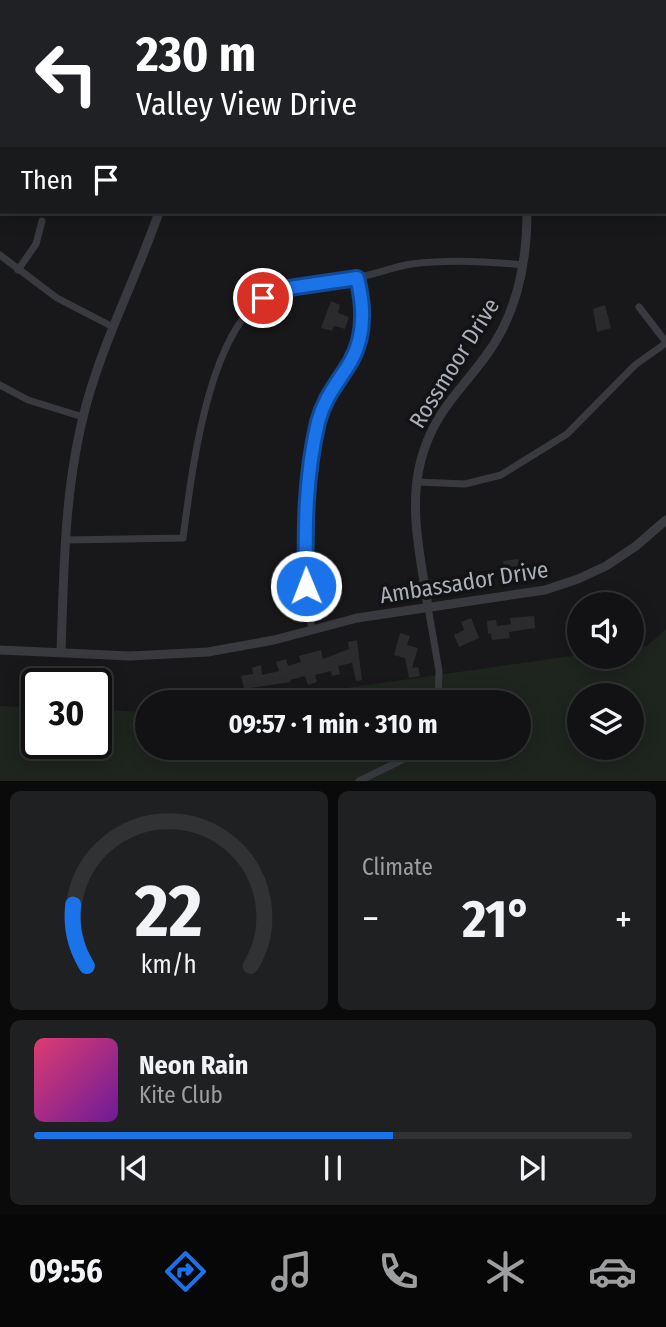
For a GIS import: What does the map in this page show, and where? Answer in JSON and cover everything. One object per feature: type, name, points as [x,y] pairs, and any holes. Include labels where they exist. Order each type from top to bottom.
[{"type":"street","points":[[61,653],[72,472],[83,417],[99,364],[158,214]]},
{"type":"street","name":"Rossmoor Drive","points":[[438,690],[439,671],[416,523],[417,482],[421,459],[435,423],[455,392],[488,354],[514,304],[523,265],[527,214]]},
{"type":"street","points":[[18,270],[36,244],[42,221]]},
{"type":"street","points":[[0,255],[57,298],[113,327]]},
{"type":"street","points":[[66,541],[183,538],[202,424],[221,362],[238,323],[257,302],[275,291],[357,278],[388,269],[437,261],[465,260],[523,265]]},
{"type":"street","points":[[312,630],[306,601],[304,534],[309,474],[323,405],[335,382],[351,361],[359,339],[363,310],[357,278]]},
{"type":"street","points":[[417,482],[466,484],[501,475],[567,434],[635,365],[666,342],[639,307]]},
{"type":"street","points":[[0,385],[28,400],[83,417]]},
{"type":"street","name":"Ambassador Drive","points":[[0,650],[131,656],[180,654],[254,645],[357,618],[545,590],[578,579],[619,558],[666,520]]},
{"type":"street","points":[[359,781],[402,760]]},
{"type":"shaded area","points":[[666,629],[666,781],[0,781],[0,706],[21,707],[21,759],[112,759],[112,711],[135,712],[135,760],[531,760],[531,690],[332,690],[567,657],[567,669],[644,669],[644,646]]},
{"type":"building","points":[[331,301],[340,305],[338,313],[349,317],[345,329],[334,326],[332,331],[321,328]]},
{"type":"building","points":[[605,305],[611,328],[597,332],[593,309]]},
{"type":"building","points":[[518,559],[519,562],[527,561],[529,571],[505,573],[503,561]]},
{"type":"building","points":[[534,616],[535,628],[509,632],[510,638],[492,640],[491,633],[488,634],[487,621],[496,620],[497,626],[511,624],[510,618]]},
{"type":"building","points":[[471,618],[479,638],[459,647],[454,635],[464,630],[461,622]]},
{"type":"building","points":[[400,633],[410,636],[407,645],[418,648],[412,668],[418,667],[420,676],[409,678],[405,658],[394,655]]},
{"type":"building","points":[[357,640],[362,680],[356,681],[352,663],[338,666],[340,674],[332,676],[331,671],[315,675],[317,682],[308,685],[305,676],[290,680],[291,682],[244,689],[241,676],[253,674],[252,668],[261,665],[262,675],[279,671],[276,662],[286,659],[288,666],[301,662],[299,656],[321,650],[323,659],[349,649],[348,642]]},
{"type":"route","points":[[263,298],[282,289],[357,278],[363,310],[359,339],[351,361],[335,382],[323,405],[312,450],[305,505],[306,586]]}]
